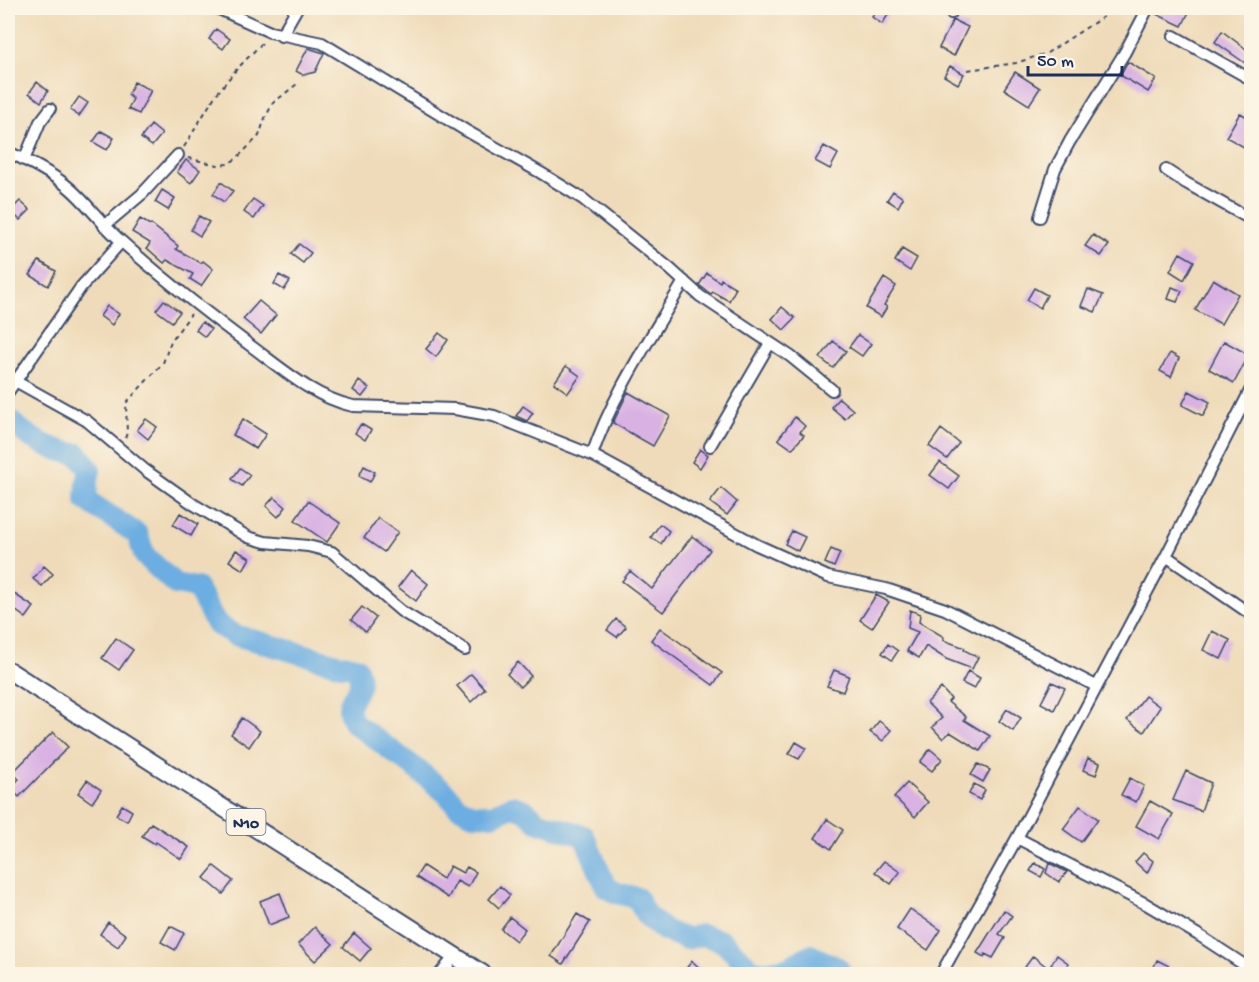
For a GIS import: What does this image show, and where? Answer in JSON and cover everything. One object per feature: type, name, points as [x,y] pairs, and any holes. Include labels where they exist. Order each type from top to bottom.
[{"type":"main road","name":"N10","points":[[8,670],[483,975]]},
{"type":"street","points":[[217,8],[276,34],[322,43],[465,130],[541,172],[583,199],[700,296],[790,356],[832,390]]},
{"type":"street","points":[[276,34],[297,8]]},
{"type":"street","points":[[1040,217],[1055,169],[1125,52],[1148,8]]},
{"type":"street","points":[[1174,36],[1251,80]]},
{"type":"street","points":[[24,159],[40,122],[50,110]]},
{"type":"street","points":[[8,152],[53,175],[68,187],[121,242],[198,306],[281,369],[316,392],[338,403],[353,406],[455,409],[494,416],[592,455],[758,545],[828,577],[886,589],[945,609],[1096,686]]},
{"type":"street","points":[[104,226],[142,194],[178,155]]},
{"type":"street","points":[[1166,170],[1251,220]]},
{"type":"street","points":[[8,392],[11,379],[81,287],[121,242]]},
{"type":"street","points":[[592,455],[602,426],[620,389],[684,281]]},
{"type":"street","points":[[710,446],[770,343]]},
{"type":"street","points":[[11,379],[87,421],[193,504],[248,537],[265,542],[315,547],[332,552],[401,611],[465,650]]},
{"type":"street","points":[[941,975],[1017,838],[1248,403],[1251,387]]},
{"type":"street","points":[[1166,556],[1251,615]]},
{"type":"street","points":[[1017,838],[1146,904],[1251,970]]},
{"type":"street","points":[[440,975],[455,956]]},
{"type":"path","points":[[968,70],[1016,63],[1047,53],[1117,8]]},
{"type":"path","points":[[276,34],[236,70],[215,96],[178,155],[217,165],[227,164],[236,159],[259,136],[273,103],[297,84]]},
{"type":"path","points":[[119,448],[127,433],[126,403],[162,363],[171,341],[198,306]]},
{"type":"building","points":[[878,8],[890,12],[882,24],[872,17]]},
{"type":"building","points":[[1155,8],[1191,8],[1182,26],[1154,13]]},
{"type":"building","points":[[953,20],[968,27],[954,56],[939,48]]},
{"type":"building","points":[[216,29],[230,39],[223,49],[209,39]]},
{"type":"building","points":[[1222,31],[1251,53],[1245,63],[1215,42]]},
{"type":"building","points":[[308,48],[324,53],[315,72],[303,75],[296,71]]},
{"type":"building","points":[[1128,62],[1156,79],[1148,92],[1120,75]]},
{"type":"building","points":[[950,66],[964,74],[958,84],[944,76]]},
{"type":"building","points":[[1015,72],[1040,88],[1029,105],[1004,89]]},
{"type":"building","points":[[37,82],[48,91],[41,102],[29,93]]},
{"type":"building","points":[[134,82],[151,90],[139,114],[128,109],[133,99],[128,95]]},
{"type":"building","points":[[79,97],[88,103],[79,116],[70,110]]},
{"type":"building","points":[[1240,113],[1251,119],[1251,151],[1226,137]]},
{"type":"building","points":[[151,125],[162,134],[152,146],[141,138]]},
{"type":"building","points":[[101,131],[114,138],[107,150],[93,142]]},
{"type":"building","points":[[824,146],[838,154],[830,169],[815,161]]},
{"type":"building","points":[[186,160],[200,170],[191,183],[177,172]]},
{"type":"building","points":[[221,182],[233,191],[224,202],[213,194]]},
{"type":"building","points":[[162,190],[175,198],[168,210],[155,202]]},
{"type":"building","points":[[893,191],[903,198],[898,207],[887,200]]},
{"type":"building","points":[[253,199],[263,206],[254,219],[244,212]]},
{"type":"building","points":[[20,201],[30,210],[20,220],[10,211]]},
{"type":"building","points":[[199,216],[209,222],[200,236],[191,230]]},
{"type":"building","points":[[140,219],[151,224],[178,246],[176,249],[201,263],[203,261],[213,269],[201,286],[190,279],[193,274],[167,260],[164,263],[147,248],[150,243],[132,232]]},
{"type":"building","points":[[1093,235],[1109,245],[1101,256],[1085,246]]},
{"type":"building","points":[[299,244],[311,253],[303,263],[291,254]]},
{"type":"building","points":[[902,249],[917,258],[910,271],[895,261]]},
{"type":"building","points":[[1180,253],[1194,261],[1184,280],[1170,271]]},
{"type":"building","points":[[39,261],[56,271],[48,286],[30,275]]},
{"type":"building","points":[[707,273],[720,282],[721,279],[736,288],[729,301],[713,292],[711,294],[699,285]]},
{"type":"building","points":[[279,275],[290,281],[284,290],[274,284]]},
{"type":"building","points":[[884,278],[896,286],[884,305],[887,307],[881,317],[866,308]]},
{"type":"building","points":[[1213,279],[1238,294],[1221,324],[1195,310]]},
{"type":"building","points":[[1172,287],[1182,291],[1177,302],[1168,299]]},
{"type":"building","points":[[1034,288],[1047,295],[1040,308],[1027,300]]},
{"type":"building","points":[[1088,289],[1103,295],[1095,312],[1081,306]]},
{"type":"building","points":[[164,300],[180,312],[172,322],[156,310]]},
{"type":"building","points":[[259,301],[276,315],[261,334],[243,319]]},
{"type":"building","points":[[107,306],[119,314],[112,325],[100,316]]},
{"type":"building","points":[[782,307],[795,318],[784,330],[772,319]]},
{"type":"building","points":[[202,322],[211,329],[205,337],[196,330]]},
{"type":"building","points":[[439,333],[448,340],[436,357],[426,349]]},
{"type":"building","points":[[858,335],[871,344],[862,356],[849,347]]},
{"type":"building","points":[[833,341],[846,351],[833,368],[820,358]]},
{"type":"building","points":[[1224,341],[1249,355],[1234,383],[1209,369]]},
{"type":"building","points":[[1170,353],[1179,358],[1171,377],[1160,371]]},
{"type":"building","points":[[566,366],[580,376],[568,393],[554,383]]},
{"type":"building","points":[[359,381],[369,388],[362,397],[353,390]]},
{"type":"building","points":[[1189,391],[1210,402],[1203,416],[1182,405]]},
{"type":"building","points":[[628,392],[670,416],[653,446],[613,423]]},
{"type":"building","points":[[839,398],[853,410],[845,419],[831,407]]},
{"type":"building","points":[[523,406],[533,413],[527,421],[516,416]]},
{"type":"building","points":[[795,417],[805,426],[800,432],[804,435],[792,449],[778,439]]},
{"type":"building","points":[[146,419],[157,427],[148,439],[137,430]]},
{"type":"building","points":[[243,419],[266,434],[256,449],[233,435]]},
{"type":"building","points":[[361,424],[371,430],[365,440],[355,433]]},
{"type":"building","points":[[941,429],[959,443],[947,459],[929,446]]},
{"type":"building","points":[[700,449],[708,455],[700,468],[692,462]]},
{"type":"building","points":[[940,462],[959,476],[949,489],[930,475]]},
{"type":"building","points":[[364,466],[375,472],[370,482],[359,476]]},
{"type":"building","points":[[240,468],[250,475],[242,486],[232,479]]},
{"type":"building","points":[[721,488],[737,502],[727,515],[710,502]]},
{"type":"building","points":[[274,497],[286,507],[278,517],[266,506]]},
{"type":"building","points":[[308,501],[340,523],[327,542],[295,520]]},
{"type":"building","points":[[180,513],[198,524],[191,536],[173,525]]},
{"type":"building","points":[[378,518],[398,532],[384,552],[364,538]]},
{"type":"building","points":[[660,524],[669,531],[661,544],[651,537]]},
{"type":"building","points":[[792,531],[805,537],[798,551],[785,544]]},
{"type":"building","points":[[692,536],[710,550],[663,612],[622,581],[630,571],[652,589]]},
{"type":"building","points":[[831,549],[840,553],[834,567],[825,563]]},
{"type":"building","points":[[236,550],[250,558],[243,570],[229,561]]},
{"type":"building","points":[[44,566],[53,574],[42,586],[33,579]]},
{"type":"building","points":[[411,570],[428,584],[416,601],[398,587]]},
{"type":"building","points":[[8,590],[34,607],[26,618],[8,605]]},
{"type":"building","points":[[876,595],[889,602],[872,628],[860,620]]},
{"type":"building","points":[[362,607],[376,618],[366,632],[351,620]]},
{"type":"building","points":[[910,610],[920,614],[919,622],[944,637],[943,640],[965,648],[964,650],[978,657],[972,669],[946,659],[926,646],[919,658],[907,651],[918,632],[908,628]]},
{"type":"building","points":[[616,619],[626,627],[617,637],[607,630]]},
{"type":"building","points":[[660,628],[722,673],[713,685],[651,640]]},
{"type":"building","points":[[1212,631],[1230,640],[1221,659],[1203,650]]},
{"type":"building","points":[[116,638],[133,650],[119,670],[102,658]]},
{"type":"building","points":[[888,644],[898,651],[892,660],[882,653]]},
{"type":"building","points":[[518,662],[531,676],[520,687],[507,674]]},
{"type":"building","points":[[834,670],[849,676],[843,692],[827,686]]},
{"type":"building","points":[[968,671],[980,678],[974,689],[962,683]]},
{"type":"building","points":[[471,674],[485,689],[471,702],[457,686]]},
{"type":"building","points":[[1052,682],[1065,688],[1054,710],[1041,703]]},
{"type":"building","points":[[941,688],[951,699],[948,702],[966,717],[964,720],[990,736],[980,751],[950,732],[943,739],[932,727],[942,718],[927,703]]},
{"type":"building","points":[[1145,696],[1160,707],[1144,732],[1127,720]]},
{"type":"building","points":[[1007,709],[1021,718],[1013,731],[999,721]]},
{"type":"building","points":[[242,718],[260,731],[249,747],[231,734]]},
{"type":"building","points":[[879,721],[891,730],[883,741],[870,732]]},
{"type":"building","points":[[53,732],[68,747],[19,797],[10,788],[19,779],[12,773]]},
{"type":"building","points":[[796,742],[806,748],[799,759],[789,754]]},
{"type":"building","points":[[930,749],[942,759],[932,771],[920,762]]},
{"type":"building","points":[[1088,758],[1100,763],[1096,775],[1083,770]]},
{"type":"building","points":[[978,764],[990,770],[983,782],[971,775]]},
{"type":"building","points":[[1186,771],[1211,783],[1201,811],[1173,800]]},
{"type":"building","points":[[1130,778],[1144,786],[1136,802],[1121,795]]},
{"type":"building","points":[[87,780],[101,790],[92,803],[78,793]]},
{"type":"building","points":[[907,783],[928,802],[915,817],[894,797]]},
{"type":"building","points":[[974,784],[985,790],[980,800],[969,794]]},
{"type":"building","points":[[1150,801],[1173,814],[1159,839],[1136,826]]},
{"type":"building","points":[[122,805],[132,811],[127,821],[116,815]]},
{"type":"building","points":[[1080,806],[1098,819],[1081,842],[1063,829]]},
{"type":"building","points":[[827,819],[843,830],[831,849],[815,838]]},
{"type":"building","points":[[151,823],[189,847],[181,859],[156,842],[155,844],[142,836]]},
{"type":"building","points":[[1143,853],[1153,861],[1147,873],[1135,862]]},
{"type":"building","points":[[884,861],[900,872],[891,884],[875,872]]},
{"type":"building","points":[[1035,863],[1045,869],[1041,877],[1030,871]]},
{"type":"building","points":[[1049,863],[1067,872],[1059,882],[1046,873]]},
{"type":"building","points":[[214,866],[233,881],[223,894],[204,878]]},
{"type":"building","points":[[423,866],[443,879],[450,866],[463,873],[467,867],[476,872],[468,887],[457,881],[448,898],[416,877]]},
{"type":"building","points":[[500,886],[510,895],[499,908],[489,899]]},
{"type":"building","points":[[280,893],[289,917],[269,925],[260,901]]},
{"type":"building","points":[[910,909],[941,930],[928,950],[897,929]]},
{"type":"building","points":[[1004,910],[1012,916],[999,934],[1005,938],[993,958],[985,954],[984,957],[977,953]]},
{"type":"building","points":[[577,914],[590,922],[563,964],[551,956]]},
{"type":"building","points":[[510,917],[525,929],[516,941],[501,929]]},
{"type":"building","points":[[108,922],[126,935],[118,947],[100,934]]},
{"type":"building","points":[[170,926],[184,933],[175,950],[161,942]]},
{"type":"building","points":[[315,927],[333,944],[315,961],[298,944]]},
{"type":"building","points":[[354,933],[371,948],[360,961],[343,947]]},
{"type":"building","points":[[1057,955],[1068,963],[1064,973],[1051,965]]},
{"type":"building","points":[[1033,956],[1057,975],[1035,975],[1025,967]]},
{"type":"building","points":[[1157,960],[1169,966],[1165,975],[1150,975]]},
{"type":"building","points":[[692,961],[707,975],[681,975]]},
{"type":"waterway","points":[[8,419],[23,432],[40,442],[58,450],[78,454],[90,470],[86,500],[137,534],[145,556],[175,584],[197,588],[216,624],[235,635],[341,665],[356,667],[360,684],[349,707],[354,723],[414,767],[446,793],[457,806],[473,814],[492,815],[512,806],[525,810],[537,821],[584,836],[606,887],[617,893],[637,898],[646,915],[664,930],[686,939],[701,935],[722,941],[751,969],[762,972],[787,968],[810,955],[838,968],[842,974]]}]
